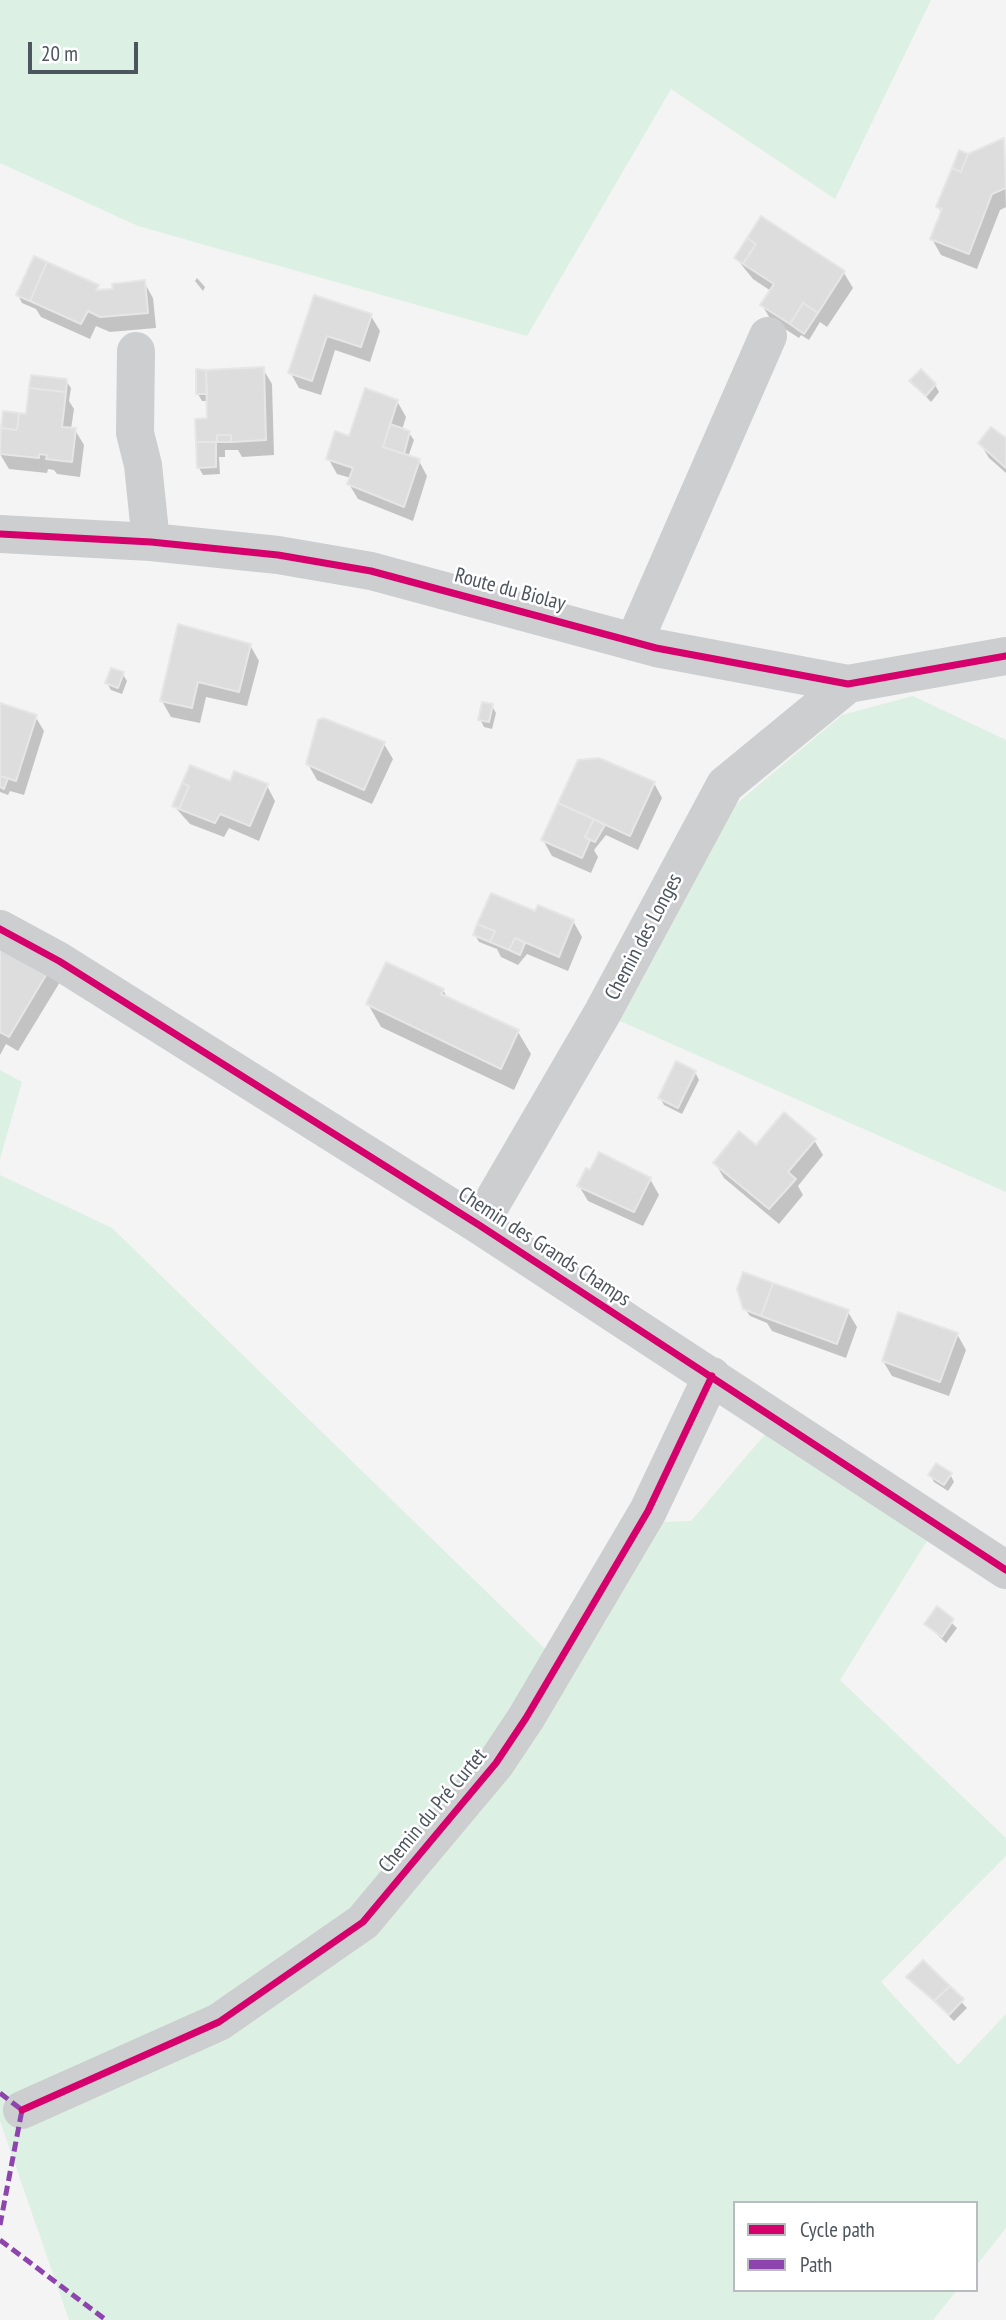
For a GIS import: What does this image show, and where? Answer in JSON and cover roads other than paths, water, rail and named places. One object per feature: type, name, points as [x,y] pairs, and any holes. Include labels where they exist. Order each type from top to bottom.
[{"type":"street","points":[[634,642],[768,336]]},
{"type":"street","points":[[136,351],[135,433],[143,465],[151,542]]},
{"type":"street","name":"Route du Biolay","points":[[0,534],[151,542],[278,555],[370,570],[634,642],[848,684],[1006,656]]},
{"type":"street","name":"Chemin des Longes","points":[[479,1226],[603,1012],[726,786],[848,684]]},
{"type":"street","name":"Chemin des Grands Champs","points":[[0,929],[59,961],[479,1226],[1006,1570]]},
{"type":"street","name":"Chemin du Pré Curtet","points":[[22,2110],[219,2022],[363,1922],[496,1763],[526,1718],[648,1511],[712,1376]]}]
